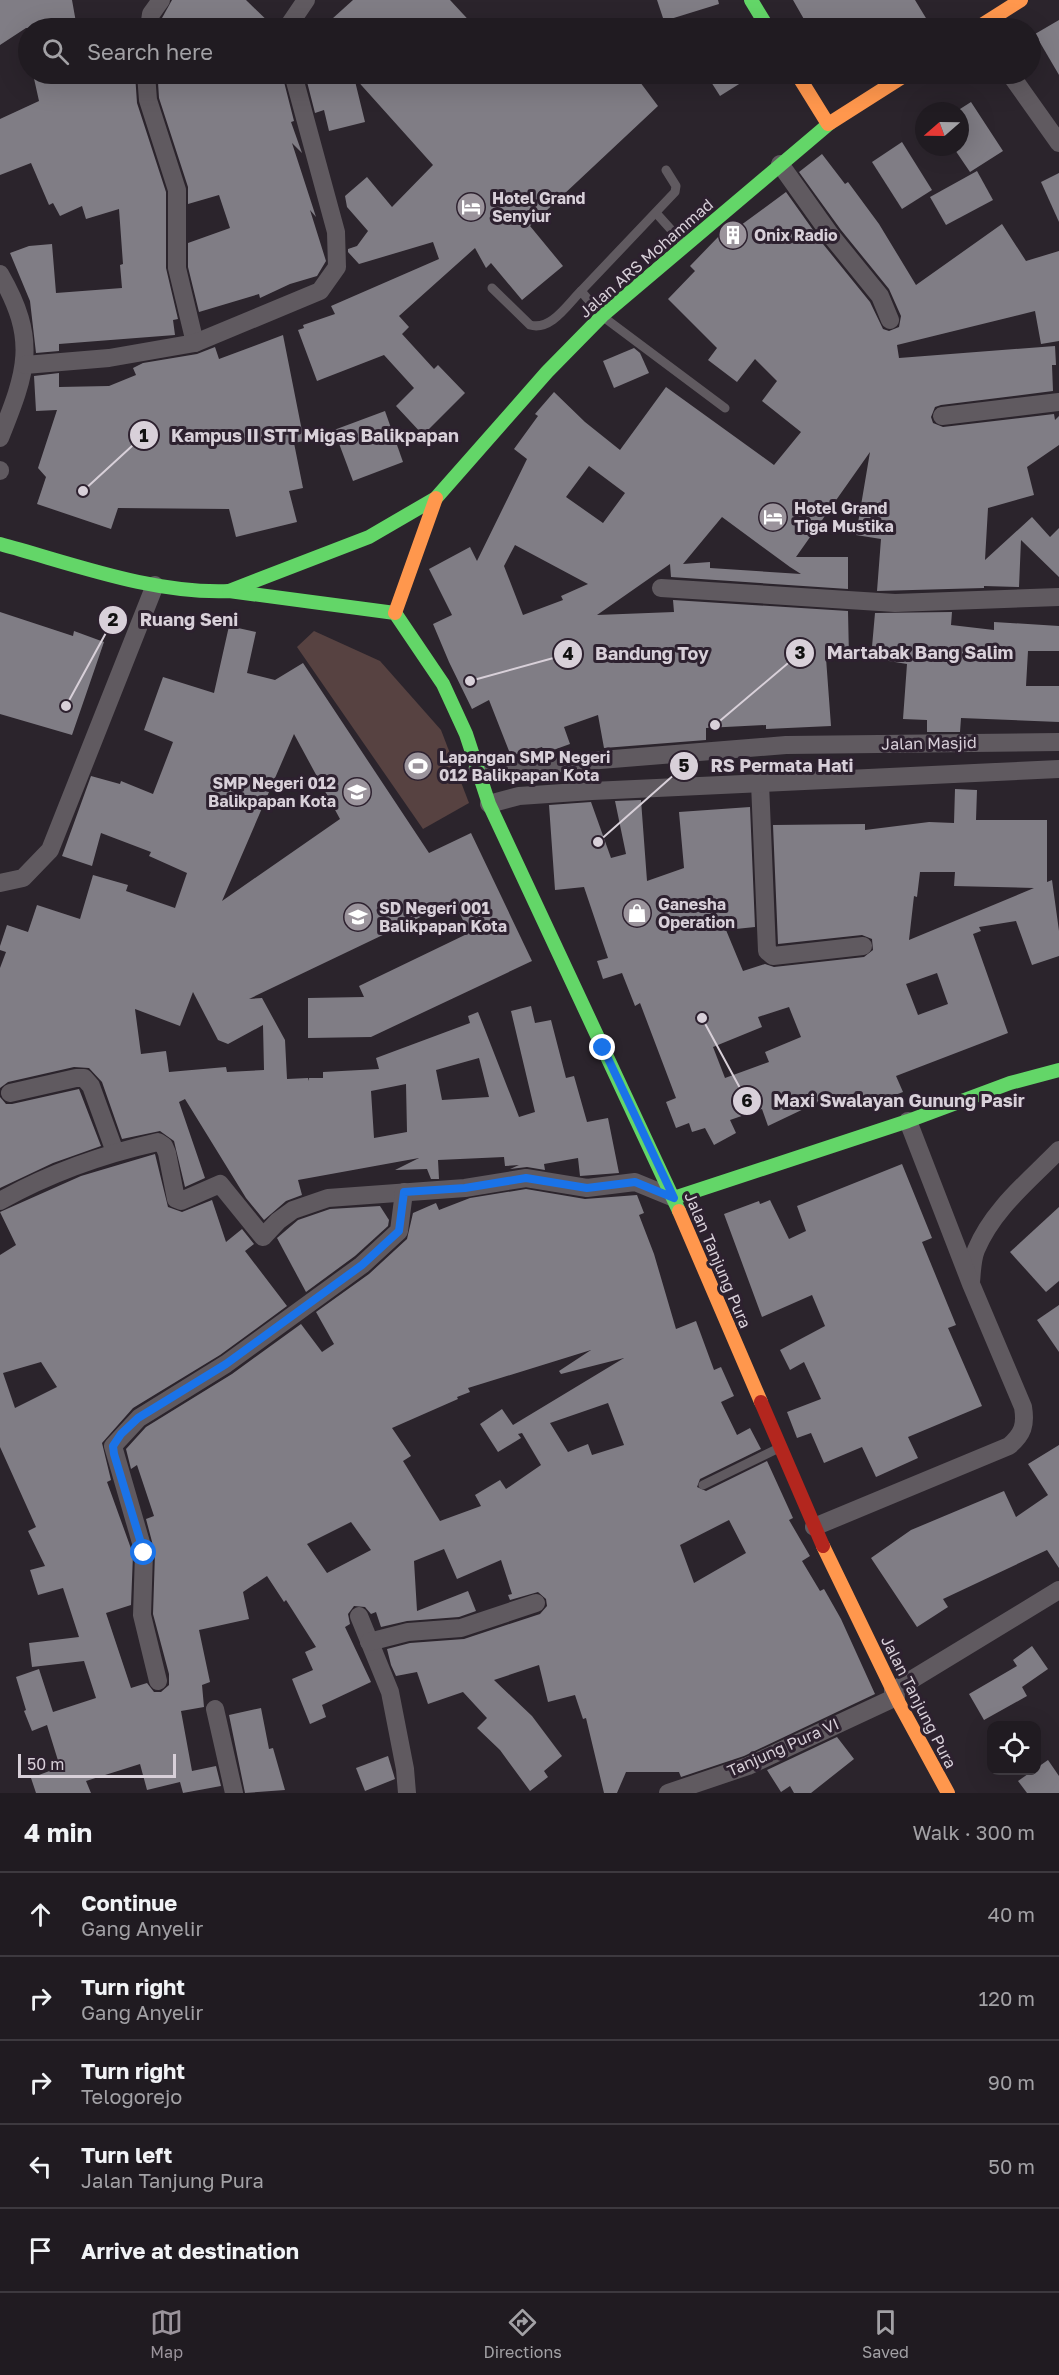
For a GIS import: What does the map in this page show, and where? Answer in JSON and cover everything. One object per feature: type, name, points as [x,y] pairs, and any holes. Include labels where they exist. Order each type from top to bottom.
[{"type":"street","points":[[151,18],[161,0]]},
{"type":"street","points":[[294,18],[306,0]]},
{"type":"street","points":[[751,0],[762,18]]},
{"type":"street","points":[[993,18],[1021,0]]},
{"type":"street","points":[[147,84],[148,100],[177,190],[177,268],[195,343]]},
{"type":"street","points":[[25,365],[108,358],[195,343],[320,291],[337,267],[336,232],[295,84]]},
{"type":"street","points":[[802,84],[828,124]]},
{"type":"street","name":"Jalan ARS Mohammad","points":[[225,590],[369,537],[436,498],[547,372],[602,316],[828,124],[891,84]]},
{"type":"street","points":[[1017,84],[1059,143]]},
{"type":"street","points":[[780,164],[832,237],[880,296],[890,320]]},
{"type":"street","points":[[0,274],[16,301],[25,333],[25,365],[22,381],[0,438]]},
{"type":"street","points":[[942,416],[1059,402]]},
{"type":"street","name":"Jalan ARS Mohammad","points":[[395,613],[436,498]]},
{"type":"street","points":[[0,531],[148,573],[203,583],[225,590],[395,613]]},
{"type":"street","points":[[0,544],[155,585],[203,592],[225,590]]},
{"type":"street","points":[[0,883],[23,878],[50,850],[155,585]]},
{"type":"street","points":[[661,588],[895,603],[1059,597]]},
{"type":"street","name":"Jalan Tanjung Pura","points":[[395,613],[443,684],[466,734],[489,804],[674,1198],[782,1447],[814,1527],[895,1694],[948,1793]]},
{"type":"street","name":"Jalan Masjid","points":[[477,770],[786,745],[1059,742]]},
{"type":"street","name":"Jalan Masjid","points":[[489,804],[519,796],[1059,769]]},
{"type":"street","points":[[760,783],[764,947],[766,951],[773,956],[863,946]]},
{"type":"street","points":[[0,1201],[21,1190],[115,1152],[158,1142],[162,1144],[167,1153],[176,1199],[181,1201],[220,1184],[263,1237],[278,1221],[293,1210],[328,1198],[465,1188],[526,1178],[587,1188],[635,1182],[674,1198],[908,1121],[1010,1083],[1059,1070]]},
{"type":"street","points":[[10,1093],[84,1078],[91,1086],[115,1152]]},
{"type":"street","points":[[814,1527],[1009,1446],[1018,1438],[1025,1424],[1023,1407],[971,1284],[908,1121]]},
{"type":"street","points":[[971,1284],[975,1252],[990,1223],[1059,1150]]},
{"type":"street","points":[[158,1682],[142,1615],[144,1553],[113,1446],[138,1418],[226,1364],[362,1265],[399,1231],[404,1192]]},
{"type":"street","name":"Tanjung Pura VI","points":[[668,1793],[748,1766],[895,1694],[1059,1590]]},
{"type":"street","points":[[369,1642],[408,1632],[461,1628],[536,1603]]},
{"type":"street","points":[[359,1616],[390,1692],[405,1769],[407,1793]]},
{"type":"street","points":[[214,1709],[234,1793]]},
{"type":"lane","points":[[492,288],[530,325],[547,326],[657,214],[675,192],[676,186],[666,170]]},
{"type":"lane","points":[[657,214],[685,245]]},
{"type":"lane","points":[[581,291],[602,316],[725,408]]},
{"type":"lane","points":[[703,1485],[782,1447]]},
{"type":"shaded area","name":"Lapangan SMP Negeri 012 Balikpapan Kota","points":[[314,631],[380,661],[441,730],[469,803],[423,829],[297,647]]},
{"type":"building","points":[[0,0],[72,0],[75,18],[18,18],[18,33],[0,45]]},
{"type":"building","points":[[172,0],[246,0],[265,18],[162,18]]},
{"type":"building","points":[[353,0],[450,0],[467,18],[333,18]]},
{"type":"building","points":[[657,0],[718,0],[719,4],[674,18],[663,18]]},
{"type":"building","points":[[793,0],[915,0],[926,18],[803,18]]},
{"type":"building","points":[[1059,20],[1059,75],[1041,44],[1041,30]]},
{"type":"building","points":[[35,84],[136,84],[137,103],[166,192],[166,268],[178,319],[173,320],[175,335],[59,344],[59,351],[36,353],[30,301],[10,253],[29,246],[52,244],[56,293],[122,288],[120,265],[123,264],[119,209],[86,219],[82,206],[60,216],[53,203],[49,205],[31,163],[0,175],[0,119],[39,101]]},
{"type":"building","points":[[158,84],[285,84],[294,121],[291,122],[302,153],[292,143],[316,217],[310,210],[326,261],[317,276],[290,284],[260,298],[259,294],[199,312],[188,267],[188,243],[230,228],[219,195],[188,204],[188,187],[159,98]]},
{"type":"building","name":"Hotel Grand Senyiur","points":[[308,84],[356,84],[365,122],[329,131],[324,110],[315,113]]},
{"type":"building","name":"Hotel Grand Senyiur","points":[[360,84],[642,84],[658,106],[530,226],[563,266],[522,300],[491,263],[486,268],[475,248],[399,316],[409,327],[402,334],[434,369],[438,365],[465,393],[423,435],[396,406],[414,388],[384,355],[317,381],[298,330],[304,328],[303,325],[335,314],[331,306],[439,259],[433,242],[359,264],[348,252],[348,249],[357,246],[368,231],[347,207],[345,196],[367,177],[392,207],[433,165]]},
{"type":"building","points":[[712,84],[739,84],[720,96]]},
{"type":"building","points":[[971,102],[1003,151],[970,172],[959,156],[969,156],[969,103]]},
{"type":"building","points":[[902,142],[932,190],[902,209],[872,162]]},
{"type":"building","points":[[822,154],[845,184],[848,182],[879,224],[916,285],[1002,224],[1026,261],[1059,251],[1059,341],[1041,344],[1035,311],[897,345],[899,358],[1055,346],[1056,365],[1052,365],[1053,391],[941,405],[935,407],[931,417],[933,423],[943,427],[1054,414],[1055,420],[1059,416],[1059,445],[1027,467],[1034,495],[988,508],[985,560],[1032,517],[1050,537],[1059,528],[1059,577],[1021,540],[1019,587],[984,586],[984,588],[877,591],[881,539],[856,535],[870,452],[796,557],[848,557],[848,589],[671,577],[670,564],[597,615],[674,612],[673,600],[848,611],[849,658],[826,658],[831,726],[766,729],[766,725],[706,728],[706,740],[604,748],[598,715],[564,727],[570,744],[545,753],[542,747],[511,756],[489,700],[472,709],[449,662],[433,624],[452,615],[429,569],[470,547],[477,561],[527,459],[514,449],[538,416],[535,414],[554,392],[585,422],[620,450],[666,387],[774,465],[801,432],[762,401],[777,381],[755,359],[737,382],[708,360],[717,348],[668,299],[695,271],[690,266],[721,234],[734,224],[737,228],[786,192],[823,244],[870,302],[883,329],[889,331],[899,327],[901,316],[889,289],[841,230],[799,172]],"holes":[[[589,466],[625,493],[603,523],[566,497]],[[722,517],[801,574],[710,568],[710,562],[683,564]],[[515,545],[588,584],[561,596],[563,600],[523,615],[504,566]]]},
{"type":"building","points":[[977,171],[993,200],[946,225],[930,197]]},
{"type":"building","points":[[1059,173],[1059,222],[1041,182]]},
{"type":"building","points":[[283,335],[304,441],[294,443],[303,488],[289,491],[297,522],[236,537],[229,509],[118,508],[111,529],[37,504],[46,477],[38,468],[57,410],[36,411],[34,376],[59,373],[59,387],[109,386],[136,375],[133,368],[143,363],[197,354],[215,347],[219,359]]},
{"type":"building","points":[[634,348],[640,353],[649,373],[614,388],[603,361]]},
{"type":"building","points":[[385,411],[403,462],[353,481],[334,430]]},
{"type":"building","points":[[0,612],[73,636],[74,631],[104,642],[72,735],[0,714]]},
{"type":"building","points":[[952,612],[951,625],[994,630],[994,622],[1059,626],[1059,651],[1028,651],[1026,686],[1059,686],[1059,722],[961,718],[960,732],[927,732],[927,720],[903,719],[907,664],[871,658],[875,613]]},
{"type":"building","points":[[229,626],[256,632],[247,673],[275,680],[303,663],[429,853],[471,833],[532,961],[371,1037],[308,1038],[308,998],[364,997],[359,986],[469,933],[454,901],[249,999],[262,998],[285,1040],[287,1079],[308,1078],[309,1081],[309,1078],[323,1078],[323,1072],[379,1069],[376,1058],[470,1023],[468,1016],[478,1012],[519,1117],[535,1112],[511,1011],[531,1006],[535,1023],[551,1020],[566,1078],[574,1076],[587,1122],[608,1118],[619,1173],[580,1176],[578,1158],[544,1164],[545,1170],[527,1167],[510,1169],[519,1165],[505,1166],[504,1157],[438,1160],[439,1179],[431,1179],[427,1169],[395,1170],[419,1158],[298,1180],[302,1195],[286,1201],[264,1220],[246,1198],[185,1099],[179,1102],[205,1178],[185,1187],[174,1141],[160,1131],[122,1139],[102,1082],[89,1068],[74,1067],[8,1082],[0,1088],[0,968],[6,952],[0,950],[0,946],[7,925],[28,932],[37,905],[80,919],[93,875],[128,885],[126,891],[175,908],[187,873],[149,856],[151,852],[101,833],[92,866],[62,856],[91,776],[120,784],[121,781],[153,794],[173,742],[144,730],[163,677],[214,693]],"holes":[[[294,734],[340,819],[222,901]],[[193,992],[218,1040],[228,1044],[263,1025],[264,1070],[227,1072],[226,1067],[169,1072],[166,1051],[141,1054],[135,1009],[180,1026]],[[479,1058],[489,1097],[442,1100],[436,1070]],[[406,1084],[407,1132],[374,1138],[371,1091]]]},
{"type":"building","points":[[955,789],[977,790],[976,820],[1047,820],[1047,882],[1052,880],[1059,931],[1059,956],[1032,965],[1016,921],[979,927],[981,931],[973,934],[1008,1033],[896,1076],[903,1092],[866,1106],[860,1091],[833,1102],[831,1096],[768,1126],[762,1109],[730,1120],[736,1133],[714,1145],[705,1128],[692,1132],[689,1123],[676,1128],[666,1102],[676,1098],[640,1003],[635,1006],[622,973],[603,979],[597,961],[608,958],[584,887],[555,890],[549,805],[591,802],[611,858],[626,854],[615,801],[641,800],[647,881],[684,868],[679,812],[750,807],[755,927],[726,930],[743,971],[765,964],[774,967],[864,957],[873,950],[872,939],[862,935],[778,944],[773,825],[865,824],[865,830],[929,822],[954,823]],"holes":[[[920,872],[955,872],[954,886],[1034,888],[909,940],[914,896],[917,897]],[[937,973],[948,1004],[918,1015],[906,984]],[[789,1007],[801,1037],[765,1052],[769,1062],[725,1078],[713,1047],[762,1027],[758,1017]]]},
{"type":"building","points":[[79,1089],[101,1146],[53,1163],[0,1188],[0,1097],[6,1104],[12,1104]]},
{"type":"building","points":[[155,1154],[168,1207],[182,1212],[212,1200],[226,1242],[242,1229],[254,1244],[245,1251],[287,1306],[220,1355],[133,1408],[102,1443],[111,1480],[107,1482],[133,1554],[131,1605],[106,1613],[131,1688],[147,1683],[154,1692],[161,1692],[169,1685],[169,1674],[153,1614],[155,1553],[146,1519],[154,1516],[137,1465],[131,1469],[126,1449],[146,1427],[232,1374],[301,1324],[322,1352],[334,1344],[316,1312],[369,1274],[407,1239],[413,1213],[436,1203],[439,1210],[470,1198],[526,1189],[585,1199],[637,1195],[644,1213],[639,1215],[654,1254],[676,1329],[696,1321],[714,1370],[721,1367],[734,1396],[721,1402],[737,1435],[750,1428],[761,1449],[700,1479],[697,1487],[706,1491],[767,1461],[793,1518],[789,1520],[810,1556],[802,1561],[820,1591],[824,1589],[841,1619],[875,1694],[744,1756],[681,1777],[679,1772],[626,1772],[617,1793],[604,1793],[586,1718],[583,1719],[575,1695],[548,1702],[539,1665],[494,1680],[532,1716],[562,1756],[544,1771],[548,1777],[530,1791],[500,1750],[477,1728],[487,1718],[463,1692],[428,1704],[417,1672],[396,1676],[391,1665],[387,1649],[410,1643],[464,1639],[540,1614],[547,1606],[546,1599],[538,1592],[510,1600],[508,1595],[512,1594],[501,1560],[457,1579],[444,1549],[414,1561],[417,1611],[468,1591],[476,1611],[459,1617],[407,1621],[381,1627],[376,1612],[371,1614],[365,1607],[354,1606],[348,1614],[350,1624],[345,1627],[371,1682],[322,1705],[326,1717],[310,1724],[292,1679],[313,1670],[305,1652],[316,1647],[286,1600],[284,1602],[267,1576],[243,1592],[249,1619],[199,1630],[210,1682],[202,1685],[204,1707],[181,1711],[192,1771],[216,1766],[221,1786],[183,1793],[180,1782],[147,1790],[140,1764],[86,1781],[91,1793],[36,1793],[31,1778],[60,1767],[47,1725],[32,1731],[24,1711],[26,1710],[16,1677],[39,1669],[53,1712],[96,1698],[84,1661],[32,1667],[29,1643],[79,1637],[63,1588],[38,1595],[30,1570],[45,1566],[28,1531],[36,1527],[0,1447],[0,1255],[16,1245],[0,1212],[81,1176]],"holes":[[[591,1350],[559,1371],[561,1374],[624,1358],[513,1425],[502,1409],[480,1424],[498,1452],[521,1438],[518,1434],[522,1433],[541,1465],[506,1489],[500,1480],[475,1495],[481,1506],[440,1521],[403,1461],[411,1456],[392,1428],[458,1399],[457,1397],[470,1392],[468,1388]],[[41,1362],[57,1387],[15,1408],[3,1373]],[[608,1403],[624,1445],[592,1455],[588,1444],[568,1452],[550,1423]],[[729,1520],[746,1553],[694,1583],[680,1545]],[[351,1522],[371,1550],[327,1573],[307,1544]]]},
{"type":"building","points":[[902,1164],[932,1238],[922,1242],[956,1325],[948,1328],[982,1406],[908,1437],[918,1458],[876,1477],[862,1447],[824,1463],[811,1433],[797,1438],[787,1412],[821,1399],[804,1362],[790,1370],[780,1350],[825,1326],[812,1295],[762,1317],[724,1214],[759,1201],[760,1204],[770,1200],[789,1239],[806,1231],[797,1206]]},
{"type":"building","points":[[380,1206],[389,1220],[388,1226],[355,1256],[306,1292],[277,1238],[298,1220],[330,1209]]},
{"type":"building","points":[[1059,1207],[1059,1281],[1046,1292],[1010,1252]]},
{"type":"building","points":[[1059,1305],[1059,1352],[1037,1320]]},
{"type":"building","points":[[1059,1445],[1059,1568],[1047,1550],[943,1599],[948,1607],[917,1627],[871,1558],[911,1530],[1004,1491],[1016,1517],[1048,1495],[1028,1464]]},
{"type":"building","points":[[1032,1646],[1048,1669],[1022,1687],[1027,1696],[984,1720],[969,1694],[1017,1666],[1013,1660]]},
{"type":"building","points":[[261,1708],[269,1749],[273,1748],[285,1790],[245,1793],[229,1715]]},
{"type":"building","points":[[837,1737],[854,1759],[811,1793],[794,1793],[790,1786],[781,1792],[767,1770]]},
{"type":"building","points":[[388,1756],[395,1779],[365,1791],[356,1768]]},
{"type":"building","points":[[1048,1760],[1059,1776],[1059,1793],[1027,1793],[1018,1781],[1027,1775],[1041,1775],[1041,1765]]},
{"type":"traffic: fast","points":[[751,0],[762,18]]},
{"type":"traffic: fast","points":[[229,591],[369,537],[436,498],[547,372],[602,316],[830,123]]},
{"type":"traffic: fast","points":[[0,544],[142,583],[200,591],[229,591],[395,613]]},
{"type":"traffic: fast","points":[[395,613],[443,684],[466,734],[489,804],[679,1211]]},
{"type":"traffic: fast","points":[[674,1198],[908,1121],[1010,1083],[1059,1070]]},
{"type":"traffic: slow","points":[[993,18],[1021,0]]},
{"type":"traffic: slow","points":[[803,84],[828,124]]},
{"type":"traffic: slow","points":[[830,123],[891,84]]},
{"type":"traffic: slow","points":[[395,613],[436,498]]},
{"type":"traffic: slow","points":[[679,1211],[761,1402]]},
{"type":"traffic: slow","points":[[823,1546],[899,1703],[948,1793]]},
{"type":"traffic: jam","points":[[761,1402],[823,1546]]},
{"type":"place","name":"Hotel Grand Senyiur","points":[[471,207]]},
{"type":"place","name":"Onix Radio","points":[[733,235]]},
{"type":"place","name":"Kampus II STT Migas Balikpapan","points":[[83,491]]},
{"type":"place","name":"Hotel Grand Tiga Mustika","points":[[773,517]]},
{"type":"place","name":"Bandung Toy","points":[[470,681]]},
{"type":"place","name":"Ruang Seni","points":[[66,706]]},
{"type":"place","name":"Martabak Bang Salim","points":[[715,725]]},
{"type":"place","name":"Lapangan SMP Negeri 012 Balikpapan Kota","points":[[418,766]]},
{"type":"place","name":"SMP Negeri 012 Balikpapan Kota","points":[[357,792]]},
{"type":"place","name":"RS Permata Hati","points":[[598,842]]},
{"type":"place","name":"Ganesha Operation","points":[[637,913]]},
{"type":"place","name":"SD Negeri 001 Balikpapan Kota","points":[[358,917]]},
{"type":"place","name":"Maxi Swalayan Gunung Pasir","points":[[702,1018]]},
{"type":"route","points":[[144,1553],[114,1454],[113,1446],[121,1434],[154,1406],[226,1364],[362,1265],[399,1231],[403,1214],[404,1192],[465,1188],[526,1178],[587,1188],[635,1182],[674,1198],[603,1048]]}]
